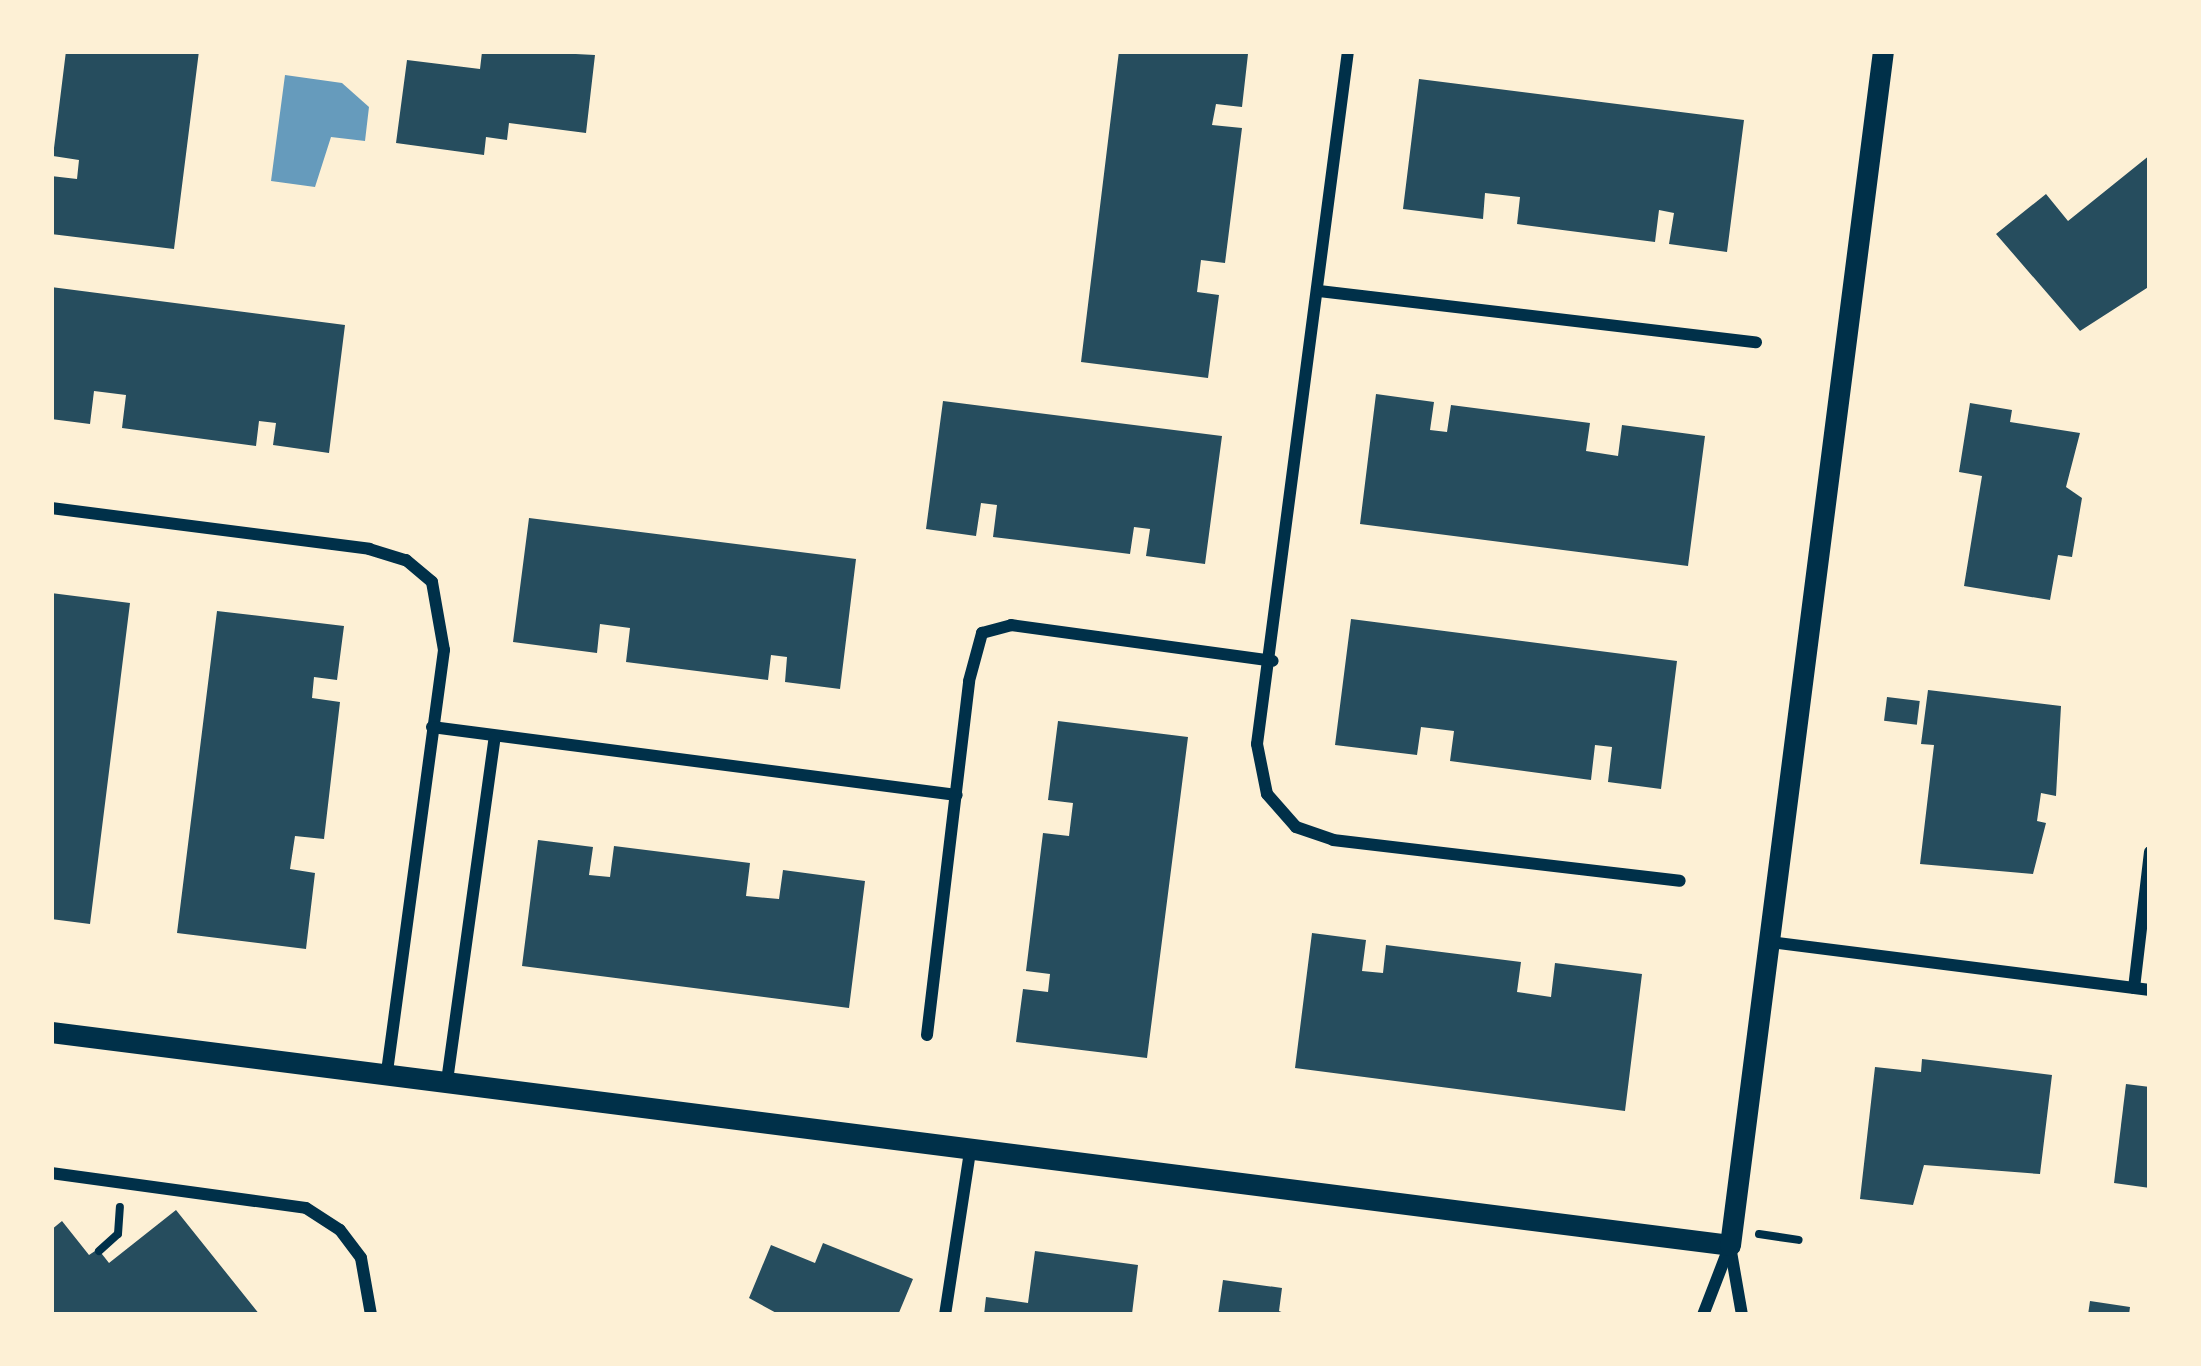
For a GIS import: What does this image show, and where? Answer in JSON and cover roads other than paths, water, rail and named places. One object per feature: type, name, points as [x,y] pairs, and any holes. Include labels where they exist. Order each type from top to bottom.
[{"type":"street","points":[[1348,51],[1273,661],[1256,758],[1274,806],[1296,827],[1334,840],[1680,881]]},
{"type":"street","points":[[1702,1315],[1730,1245],[1883,51]]},
{"type":"street","points":[[1319,291],[1756,342]]},
{"type":"street","points":[[51,508],[369,549],[418,566],[438,596],[444,650],[387,1073]]},
{"type":"street","points":[[927,1036],[978,639],[989,628],[1011,625],[1273,661]]},
{"type":"street","points":[[432,728],[957,795]]},
{"type":"street","points":[[447,1081],[495,736]]},
{"type":"street","points":[[2134,988],[2150,852]]},
{"type":"street","points":[[1770,942],[2150,990]]},
{"type":"street","points":[[51,1033],[971,1145],[1730,1245]]},
{"type":"street","points":[[944,1315],[971,1145]]},
{"type":"street","points":[[51,1173],[258,1198],[327,1218],[361,1258],[371,1315]]},
{"type":"street","points":[[1730,1245],[1742,1315]]},
{"type":"water","points":[[285,75],[342,83],[369,107],[365,141],[331,137],[315,187],[271,181]]}]
